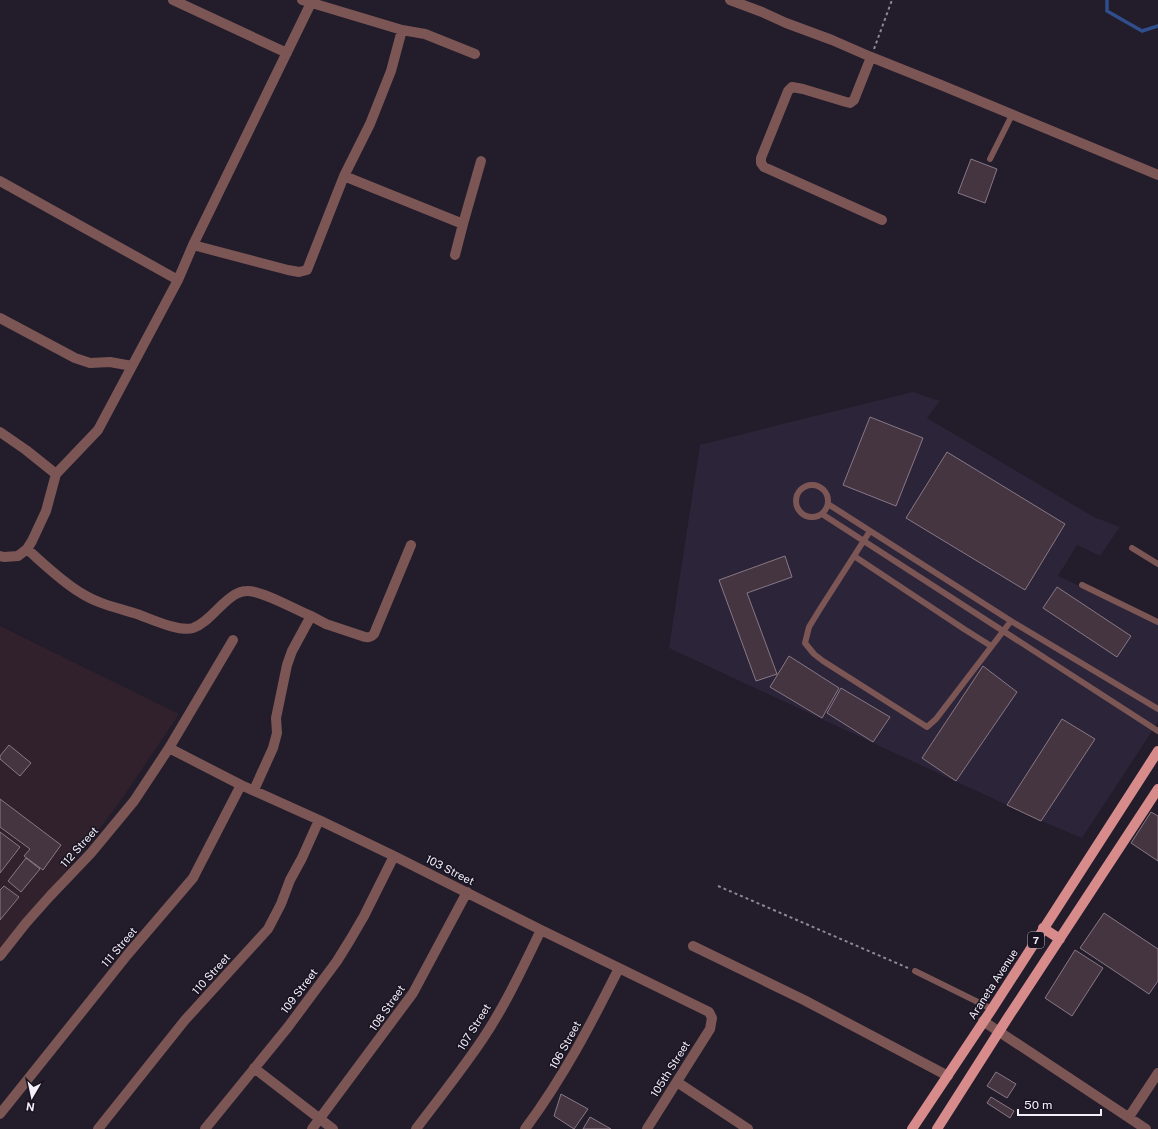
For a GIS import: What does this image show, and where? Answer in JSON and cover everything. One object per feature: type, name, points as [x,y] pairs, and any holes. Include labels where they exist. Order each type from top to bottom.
[{"type":"main road","name":"Araneta Avenue","points":[[912,1129],[992,1009],[1158,751]]},
{"type":"main road","name":"7","points":[[937,1129],[999,1031],[1158,789]]},
{"type":"main road","points":[[1043,928],[1060,939]]},
{"type":"street","points":[[173,0],[287,53]]},
{"type":"street","points":[[730,0],[832,40],[1158,174]]},
{"type":"street","points":[[0,556],[18,556],[27,549],[44,517],[56,474],[98,430],[178,280],[193,245],[287,53],[306,1],[402,30],[425,34],[475,54]]},
{"type":"street","points":[[193,245],[288,270],[299,272],[307,270],[344,176],[370,124],[391,71],[402,30]]},
{"type":"street","points":[[871,57],[854,100],[850,103],[803,89],[790,88],[761,158],[761,163],[764,167],[882,220]]},
{"type":"street","points":[[455,255],[481,161]]},
{"type":"street","points":[[344,176],[463,224]]},
{"type":"street","points":[[0,181],[178,280]]},
{"type":"street","points":[[0,318],[75,358],[90,363],[110,362],[132,366]]},
{"type":"street","points":[[0,432],[56,474]]},
{"type":"street","points":[[27,549],[63,582],[82,594],[98,602],[165,624],[182,628],[191,628],[202,623],[234,595],[247,591],[258,593],[326,624],[368,637],[372,636],[411,545]]},
{"type":"street","points":[[254,790],[272,748],[276,733],[276,718],[287,665],[292,651],[311,616]]},
{"type":"street","name":"112 Street","points":[[0,956],[26,923],[91,853],[134,801],[169,748],[233,640]]},
{"type":"street","name":"103 Street","points":[[169,748],[241,785],[394,856],[541,930],[706,1010],[711,1015],[712,1022]]},
{"type":"street","name":"111 Street","points":[[0,1114],[128,954],[193,878],[241,785]]},
{"type":"street","name":"110 Street","points":[[98,1129],[185,1020],[268,929],[319,820]]},
{"type":"street","name":"109 Street","points":[[205,1129],[288,1026],[350,940],[364,916],[394,856]]},
{"type":"street","name":"108 Street","points":[[312,1129],[413,993],[467,892]]},
{"type":"street","name":"107 Street","points":[[416,1129],[482,1040],[514,984],[541,930]]},
{"type":"street","points":[[693,946],[804,1000],[948,1076]]},
{"type":"street","name":"106 Street","points":[[525,1129],[555,1087],[571,1061],[619,968]]},
{"type":"street","points":[[983,1021],[1146,1129]]},
{"type":"street","name":"105th Street","points":[[647,1129],[710,1028],[712,1022]]},
{"type":"street","points":[[254,1068],[333,1129]]},
{"type":"street","points":[[1129,1117],[1158,1073]]},
{"type":"street","points":[[677,1082],[748,1129]]},
{"type":"lane","points":[[990,160],[1012,115]]},
{"type":"lane","points":[[811,484],[822,488],[826,492],[828,504],[826,510],[822,514],[808,516],[798,509],[796,502],[797,495],[802,488],[811,484]]},
{"type":"lane","points":[[828,504],[1011,621],[1158,709]]},
{"type":"lane","points":[[822,514],[1158,731]]},
{"type":"lane","points":[[870,531],[809,627],[805,643],[814,654],[827,664],[927,727],[936,719],[1011,621]]},
{"type":"lane","points":[[1132,548],[1158,564]]},
{"type":"lane","points":[[854,556],[937,612],[991,646]]},
{"type":"lane","points":[[933,586],[940,576]]},
{"type":"lane","points":[[1082,585],[1158,622]]},
{"type":"lane","points":[[960,603],[967,593]]},
{"type":"lane","points":[[1042,656],[1050,645]]},
{"type":"lane","points":[[915,971],[992,1009]]},
{"type":"path","points":[[871,57],[892,0]]},
{"type":"path","points":[[718,886],[915,971]]},
{"type":"shaded area","points":[[913,392],[940,401],[927,418],[1094,517],[1120,527],[1100,556],[1077,545],[1058,576],[1158,623],[1158,722],[1082,838],[1041,821],[669,648],[700,445]]},
{"type":"shaded area","points":[[0,626],[179,714],[119,803],[81,853],[0,948]]},
{"type":"building","points":[[971,159],[997,169],[985,203],[958,193]]},
{"type":"building","points":[[870,417],[923,438],[896,506],[843,485]]},
{"type":"building","points":[[947,452],[1065,524],[1025,590],[906,518]]},
{"type":"building","points":[[785,556],[792,577],[747,593],[777,674],[756,681],[719,580]]},
{"type":"building","points":[[1057,587],[1131,636],[1117,657],[1043,608]]},
{"type":"building","points":[[789,656],[839,688],[822,718],[770,687]]},
{"type":"building","points":[[983,666],[1017,692],[956,781],[922,758]]},
{"type":"building","points":[[841,688],[890,717],[873,742],[827,713]]},
{"type":"building","points":[[1062,719],[1095,739],[1041,821],[1007,805]]},
{"type":"building","points":[[9,745],[31,763],[20,776],[0,759],[0,756]]},
{"type":"building","points":[[0,799],[61,845],[43,870],[24,856],[30,849],[0,827]]},
{"type":"building","points":[[1151,812],[1158,816],[1158,861],[1131,843]]},
{"type":"building","points":[[0,832],[20,847],[0,873]]},
{"type":"building","points":[[26,858],[40,869],[21,892],[8,881]]},
{"type":"building","points":[[4,886],[19,897],[0,920],[0,890]]},
{"type":"building","points":[[1104,913],[1158,949],[1158,981],[1149,994],[1080,948]]},
{"type":"building","points":[[1075,950],[1103,968],[1072,1016],[1045,998]]},
{"type":"building","points":[[996,1072],[1016,1084],[1007,1098],[987,1086]]},
{"type":"building","points":[[561,1094],[588,1109],[574,1129],[554,1116]]},
{"type":"building","points":[[991,1097],[1014,1111],[1010,1118],[987,1103]]},
{"type":"building","points":[[590,1117],[611,1129],[583,1129]]},
{"type":"waterway","points":[[1107,0],[1107,11],[1142,31],[1158,26]]}]
